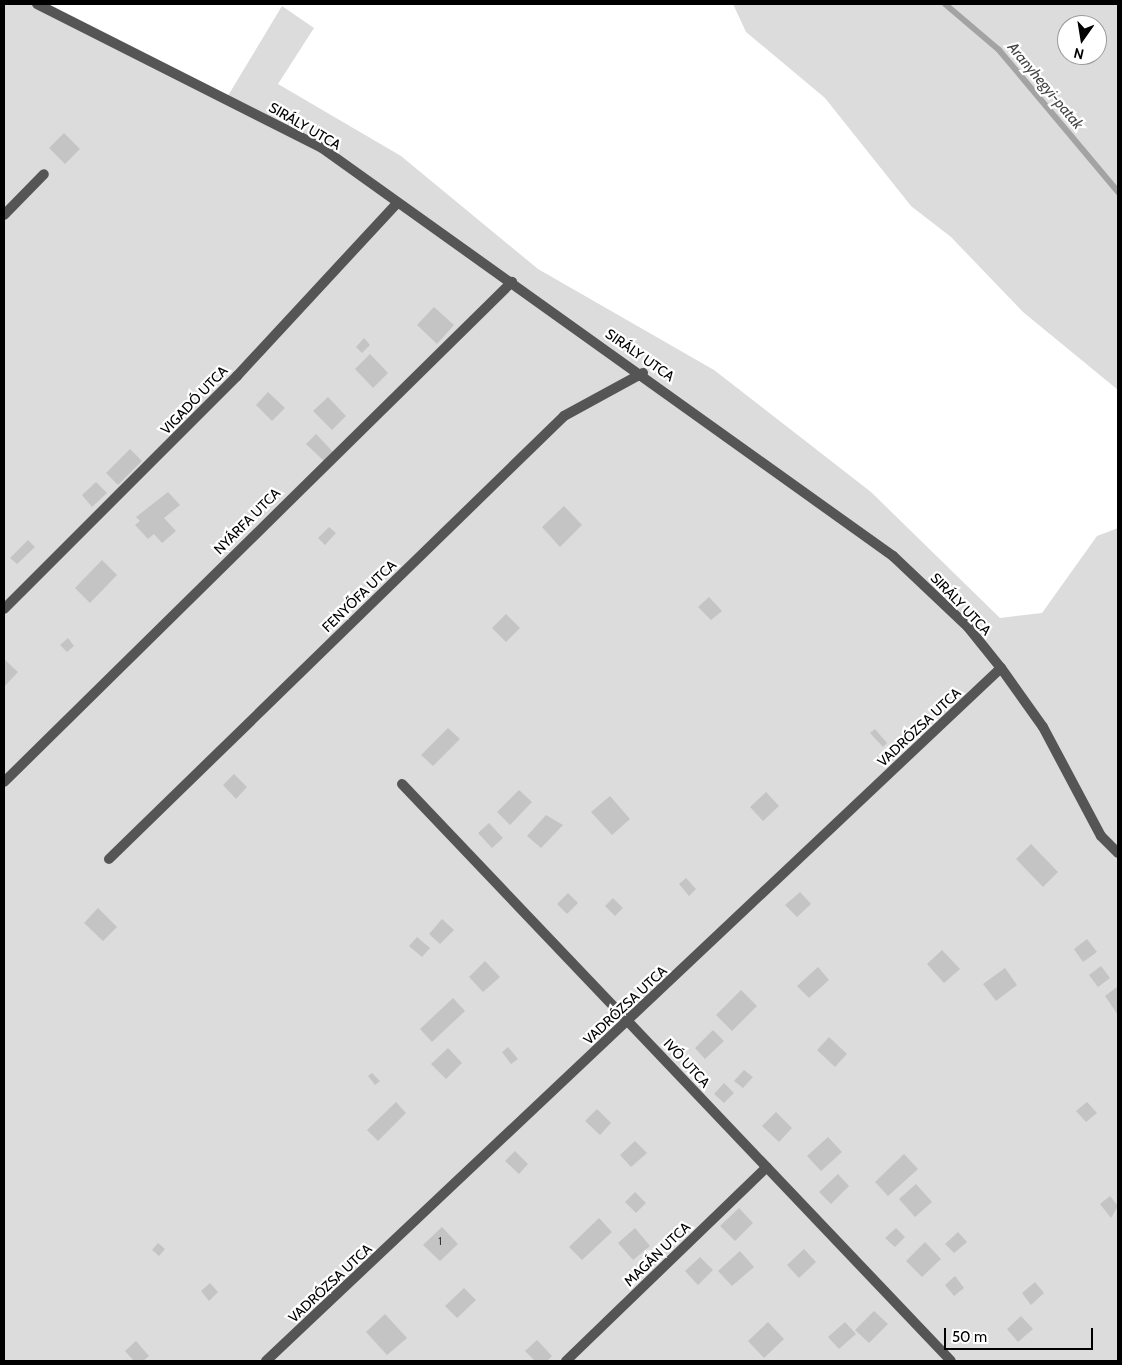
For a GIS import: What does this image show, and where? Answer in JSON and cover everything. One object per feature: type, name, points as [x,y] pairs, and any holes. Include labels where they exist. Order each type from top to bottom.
[{"type":"street","name":"SIRÁLY UTCA","points":[[37,4],[322,148],[396,204],[643,373],[893,556],[968,627],[1001,668],[1042,727],[1101,836],[1118,853]]},
{"type":"street","points":[[4,215],[44,174]]},
{"type":"street","name":"VIGADÓ UTCA","points":[[4,608],[237,376],[396,204]]},
{"type":"street","name":"NYÁRFA UTCA","points":[[4,782],[512,282]]},
{"type":"street","name":"FENYŐFA UTCA","points":[[109,860],[564,416],[643,373]]},
{"type":"street","name":"VADRÓZSA UTCA","points":[[266,1361],[1001,668]]},
{"type":"street","name":"IVÓ UTCA","points":[[402,784],[951,1361]]},
{"type":"street","name":"MAGÁN UTCA","points":[[566,1361],[766,1167]]},
{"type":"shaded area","points":[[4,4],[37,4],[226,99],[282,6],[314,28],[278,84],[401,156],[538,269],[714,370],[871,492],[1000,618],[1042,613],[1097,536],[1118,528],[1118,1361],[4,1361]]},
{"type":"shaded area","points":[[733,4],[1118,4],[1118,390],[1023,312],[951,237],[911,206],[825,98],[746,32]]},
{"type":"building","points":[[64,133],[80,149],[65,164],[49,148]]},
{"type":"building","points":[[434,307],[454,325],[437,344],[417,325]]},
{"type":"building","points":[[364,338],[370,345],[362,353],[356,347]]},
{"type":"building","points":[[370,354],[388,373],[373,388],[355,369]]},
{"type":"building","points":[[268,392],[285,408],[272,421],[256,405]]},
{"type":"building","points":[[328,397],[346,416],[332,430],[313,411]]},
{"type":"building","points":[[316,434],[333,452],[324,461],[306,444]]},
{"type":"building","points":[[130,449],[142,461],[118,485],[106,473]]},
{"type":"building","points":[[96,482],[107,493],[92,507],[82,495]]},
{"type":"building","points":[[168,492],[180,505],[164,518],[176,531],[162,543],[154,534],[148,539],[135,525],[140,521],[136,517]]},
{"type":"building","points":[[564,506],[582,525],[560,547],[542,527]]},
{"type":"building","points":[[329,527],[336,533],[325,545],[318,538]]},
{"type":"building","points":[[28,540],[35,547],[17,564],[10,558]]},
{"type":"building","points":[[102,560],[117,575],[90,603],[75,588]]},
{"type":"building","points":[[709,597],[722,611],[711,620],[698,607]]},
{"type":"building","points":[[506,614],[520,628],[506,642],[492,628]]},
{"type":"building","points":[[68,638],[74,646],[67,652],[60,645]]},
{"type":"building","points":[[4,661],[18,672],[4,687]]},
{"type":"building","points":[[448,728],[460,739],[433,766],[421,755]]},
{"type":"building","points":[[875,729],[887,743],[883,747],[870,733]]},
{"type":"building","points":[[234,774],[247,787],[236,799],[223,785]]},
{"type":"building","points":[[519,790],[532,802],[510,825],[497,812]]},
{"type":"building","points":[[766,792],[779,806],[763,821],[750,807]]},
{"type":"building","points":[[610,796],[630,819],[612,835],[591,812]]},
{"type":"building","points":[[546,815],[563,825],[541,848],[527,836]]},
{"type":"building","points":[[489,823],[503,838],[492,848],[478,833]]},
{"type":"building","points":[[1031,844],[1058,872],[1043,887],[1016,859]]},
{"type":"building","points":[[686,878],[696,889],[689,896],[679,884]]},
{"type":"building","points":[[800,892],[811,904],[797,917],[785,905]]},
{"type":"building","points":[[568,893],[578,903],[567,914],[557,904]]},
{"type":"building","points":[[613,898],[623,908],[615,916],[605,906]]},
{"type":"building","points":[[98,908],[117,927],[103,941],[84,923]]},
{"type":"building","points":[[442,919],[454,930],[440,944],[429,934]]},
{"type":"building","points":[[417,937],[430,948],[422,957],[409,946]]},
{"type":"building","points":[[1087,939],[1097,952],[1083,962],[1074,949]]},
{"type":"building","points":[[942,950],[960,969],[944,983],[927,964]]},
{"type":"building","points":[[485,961],[500,977],[483,992],[469,977]]},
{"type":"building","points":[[1101,966],[1110,978],[1098,987],[1089,975]]},
{"type":"building","points":[[818,967],[829,980],[809,998],[797,986]]},
{"type":"building","points":[[1005,968],[1017,985],[996,1001],[983,984]]},
{"type":"building","points":[[1118,988],[1118,1015],[1105,996]]},
{"type":"building","points":[[741,990],[757,1006],[732,1031],[716,1015]]},
{"type":"building","points":[[453,998],[465,1011],[432,1042],[420,1029]]},
{"type":"building","points":[[713,1030],[724,1041],[705,1059],[695,1048]]},
{"type":"building","points":[[829,1037],[847,1054],[835,1067],[817,1050]]},
{"type":"building","points":[[508,1047],[518,1059],[511,1064],[502,1052]]},
{"type":"building","points":[[448,1048],[462,1063],[446,1079],[431,1064]]},
{"type":"building","points":[[744,1070],[753,1077],[743,1088],[734,1081]]},
{"type":"building","points":[[372,1073],[380,1081],[375,1085],[368,1076]]},
{"type":"building","points":[[724,1083],[734,1093],[724,1103],[714,1094]]},
{"type":"building","points":[[396,1102],[406,1113],[378,1141],[367,1130]]},
{"type":"building","points":[[1087,1102],[1097,1113],[1086,1122],[1076,1111]]},
{"type":"building","points":[[597,1109],[611,1123],[600,1135],[585,1121]]},
{"type":"building","points":[[776,1112],[792,1128],[779,1142],[762,1126]]},
{"type":"building","points":[[828,1137],[842,1152],[821,1171],[807,1156]]},
{"type":"building","points":[[635,1141],[647,1153],[631,1167],[620,1155]]},
{"type":"building","points":[[515,1151],[528,1164],[519,1174],[505,1161]]},
{"type":"building","points":[[904,1154],[918,1169],[888,1196],[875,1182]]},
{"type":"building","points":[[838,1174],[849,1186],[831,1204],[819,1192]]},
{"type":"building","points":[[916,1184],[932,1202],[915,1217],[899,1199]]},
{"type":"building","points":[[635,1192],[646,1203],[636,1213],[625,1202]]},
{"type":"building","points":[[1110,1196],[1118,1206],[1111,1218],[1100,1204]]},
{"type":"building","points":[[739,1208],[753,1223],[735,1241],[720,1226]]},
{"type":"building","points":[[599,1218],[612,1232],[582,1260],[569,1247]]},
{"type":"building","points":[[442,1227],[458,1244],[440,1261],[423,1245]]},
{"type":"building","points":[[635,1228],[650,1246],[633,1260],[618,1243]]},
{"type":"building","points":[[896,1228],[905,1237],[895,1247],[885,1238]]},
{"type":"building","points":[[958,1232],[967,1242],[954,1253],[945,1244]]},
{"type":"building","points":[[925,1242],[941,1259],[922,1277],[906,1261]]},
{"type":"building","points":[[158,1243],[165,1249],[159,1256],[152,1250]]},
{"type":"building","points":[[804,1249],[816,1262],[799,1278],[787,1265]]},
{"type":"building","points":[[740,1251],[754,1267],[732,1286],[718,1271]]},
{"type":"building","points":[[700,1257],[713,1270],[698,1285],[685,1271]]},
{"type":"building","points":[[955,1276],[964,1288],[954,1296],[945,1285]]},
{"type":"building","points":[[1035,1282],[1044,1293],[1031,1305],[1022,1293]]},
{"type":"building","points":[[210,1283],[218,1292],[209,1301],[201,1291]]},
{"type":"building","points":[[464,1288],[476,1300],[457,1318],[445,1306]]},
{"type":"building","points":[[874,1311],[888,1324],[869,1343],[855,1330]]},
{"type":"building","points":[[385,1314],[407,1338],[387,1355],[366,1332]]},
{"type":"building","points":[[1021,1316],[1033,1329],[1018,1342],[1007,1329]]},
{"type":"building","points":[[768,1322],[784,1339],[764,1358],[748,1341]]},
{"type":"building","points":[[845,1322],[856,1334],[839,1349],[828,1337]]},
{"type":"building","points":[[537,1340],[552,1356],[547,1361],[535,1361],[525,1351]]},
{"type":"building","points":[[136,1341],[149,1356],[143,1361],[134,1361],[125,1351]]},
{"type":"waterway","name":"Aranyhegyi-patak","points":[[945,4],[999,50],[1118,192]]}]
